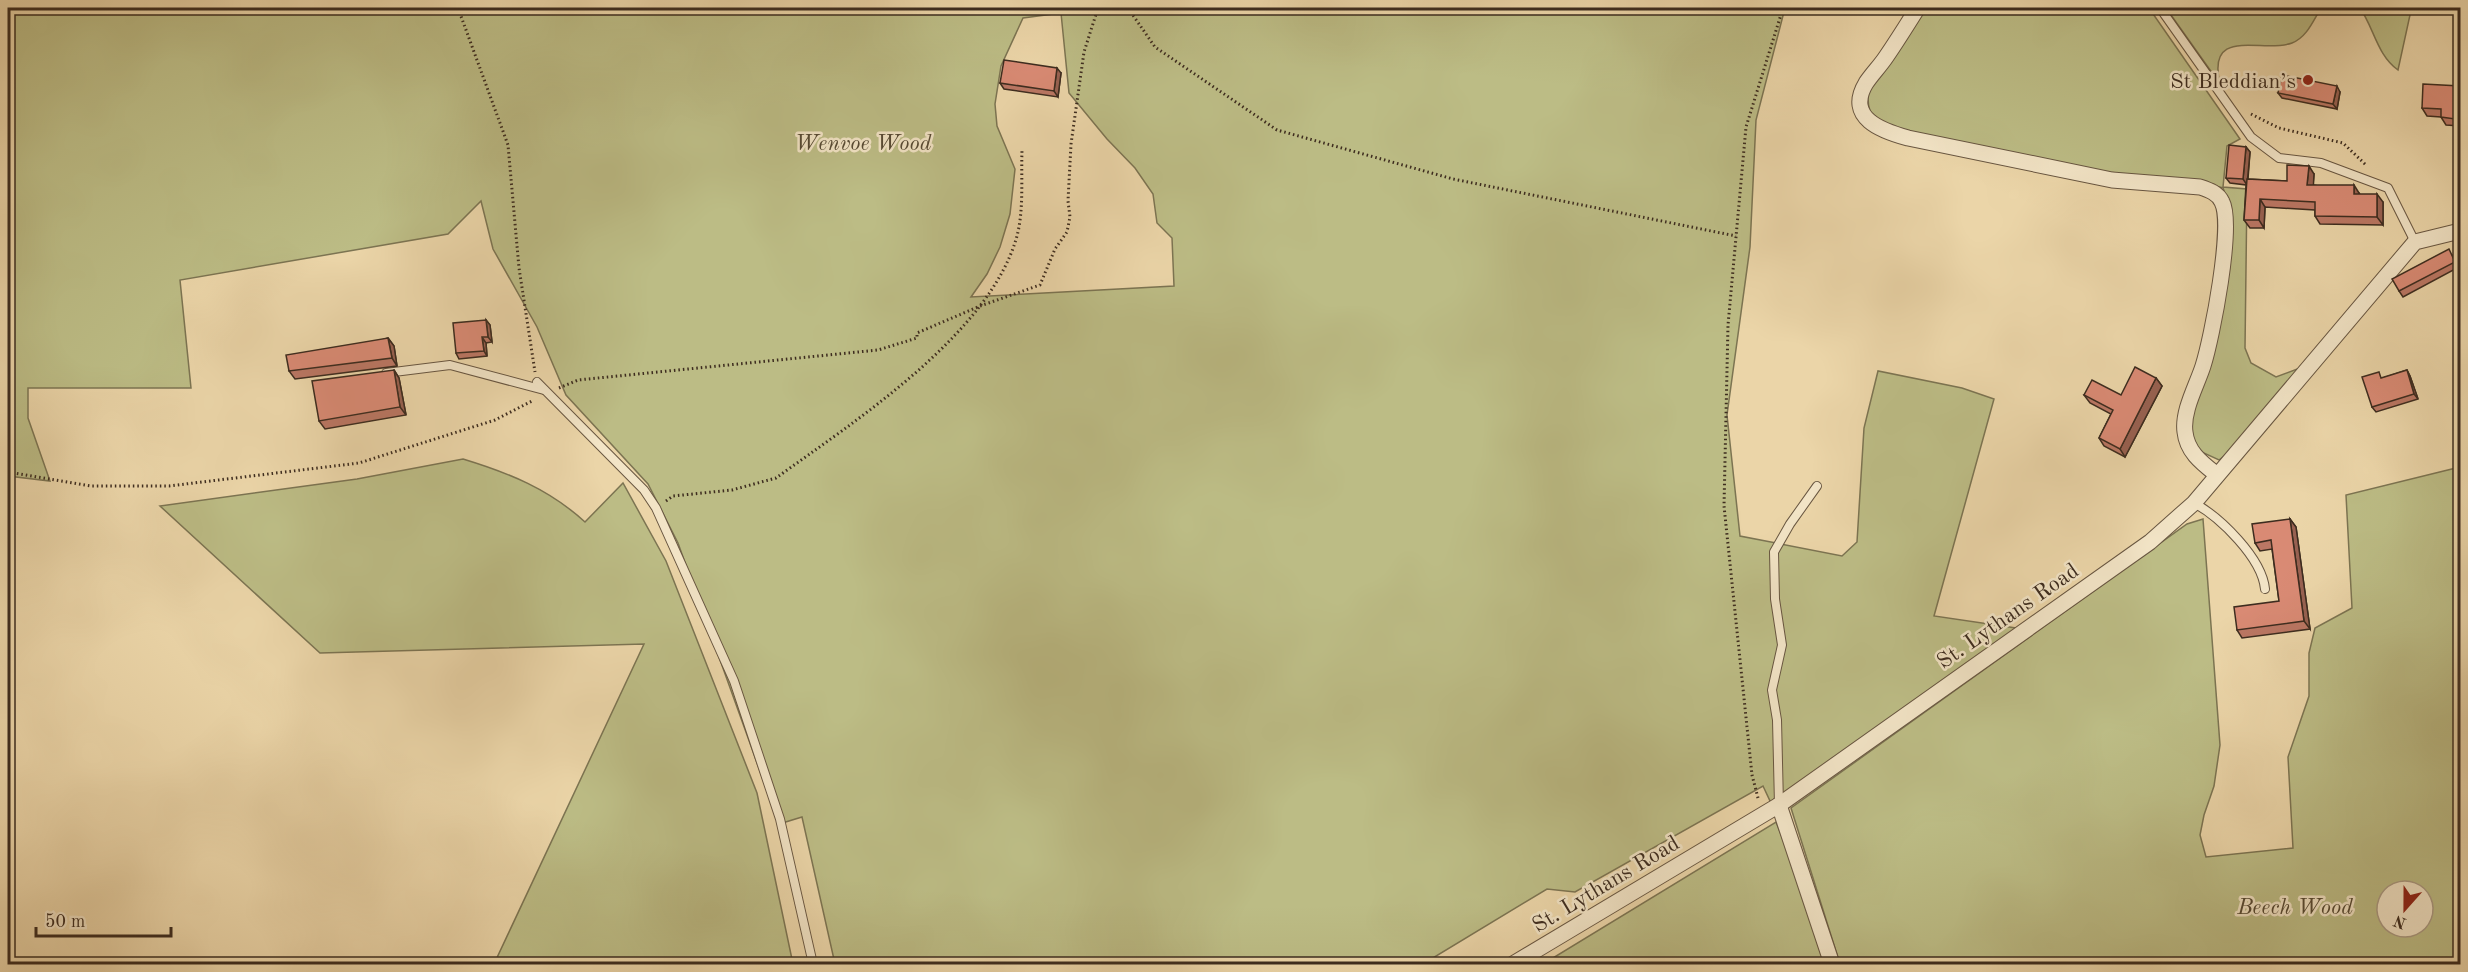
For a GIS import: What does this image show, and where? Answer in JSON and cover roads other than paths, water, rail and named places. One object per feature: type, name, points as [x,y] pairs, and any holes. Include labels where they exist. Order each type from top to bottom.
[{"type":"street","points":[[1917,9],[1865,85],[1861,102],[1863,115],[1871,125],[1884,132],[1908,138],[2100,177],[2156,185],[2200,187],[2213,192],[2222,200],[2226,213],[2226,232],[2213,320],[2204,363],[2184,429],[2187,444],[2197,459],[2217,475]]},
{"type":"street","points":[[2415,242],[2460,231]]},
{"type":"street","name":"St. Lythans Road","points":[[1513,964],[1779,805],[2150,542],[2194,503],[2415,242]]},
{"type":"street","points":[[1779,805],[1832,964]]},
{"type":"lane","points":[[2160,8],[2251,137],[2279,158],[2321,163],[2388,188],[2415,242]]},
{"type":"lane","points":[[379,374],[450,365],[546,392]]},
{"type":"lane","points":[[537,382],[636,483],[656,508],[734,681],[780,819],[813,964]]},
{"type":"lane","points":[[1779,805],[1777,720],[1772,690],[1782,645],[1775,599],[1774,552],[1790,524],[1817,486]]},
{"type":"lane","points":[[2194,503],[2214,514],[2229,528],[2258,565],[2265,589]]},
{"type":"place","name":"St Bleddian’s","points":[[2308,80]]},
{"type":"park label","name":"Wenvoe Wood","points":[[863,142]]},
{"type":"park label","name":"Beech Wood","points":[[2295,906]]}]
